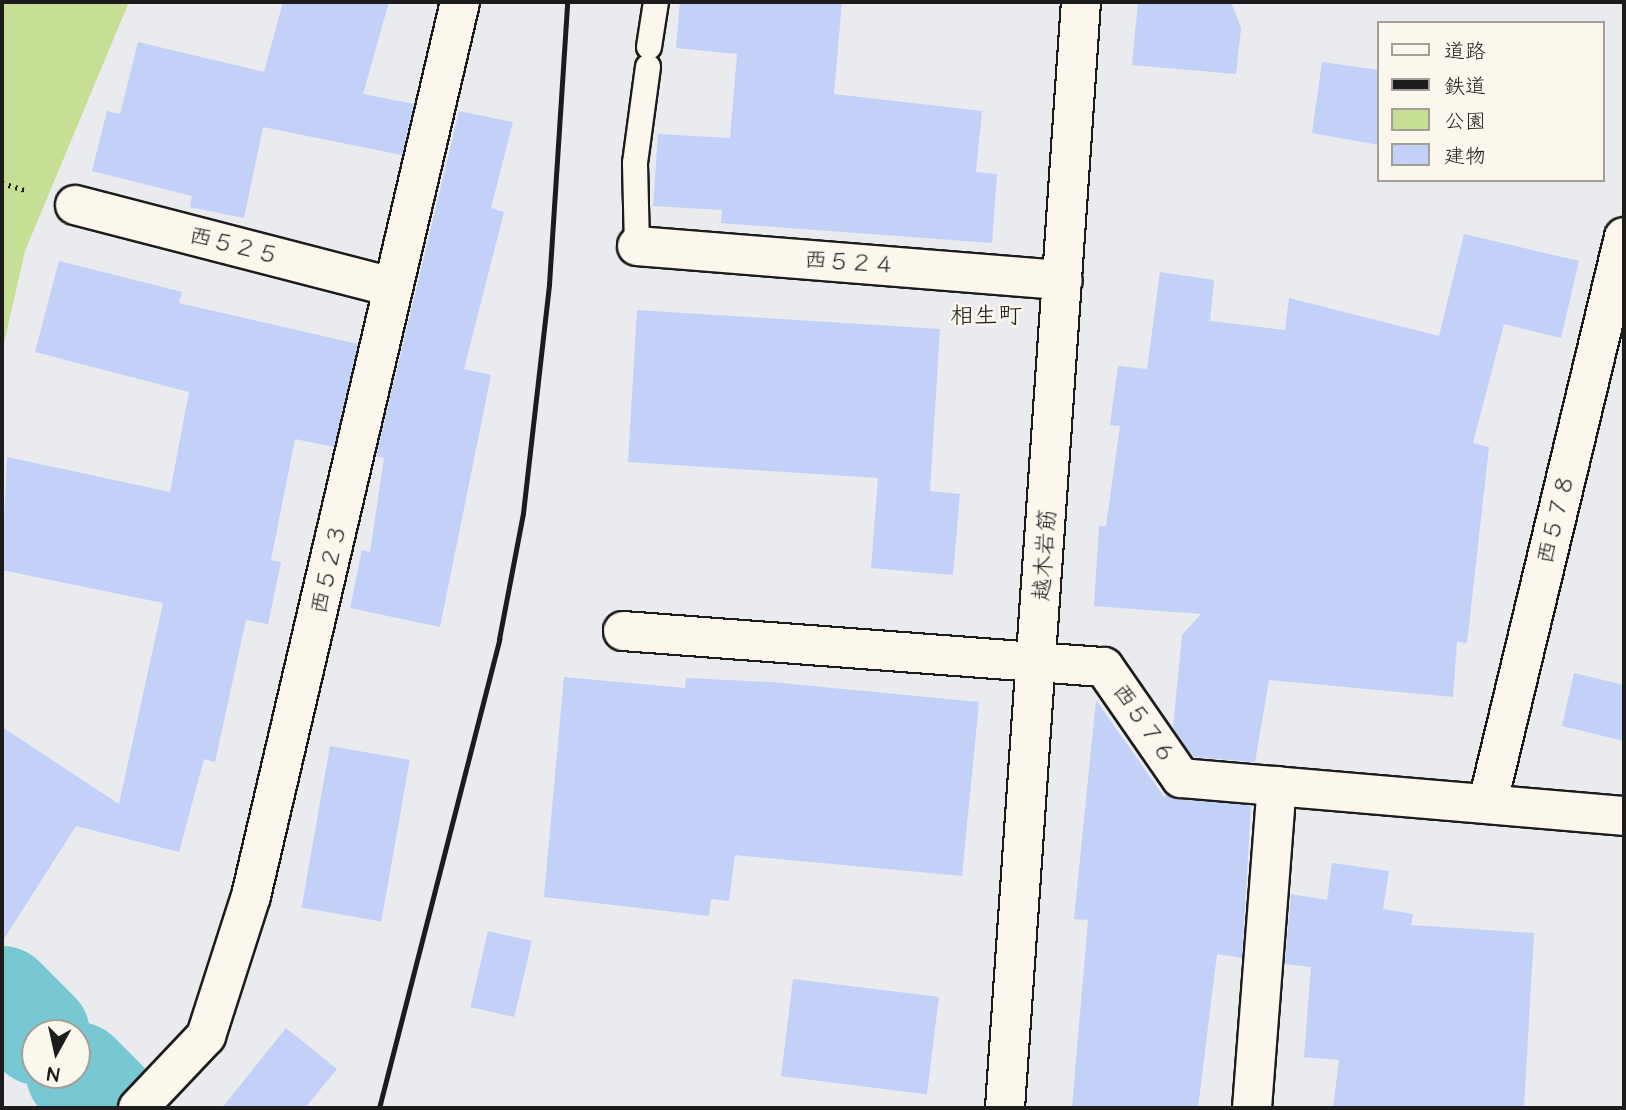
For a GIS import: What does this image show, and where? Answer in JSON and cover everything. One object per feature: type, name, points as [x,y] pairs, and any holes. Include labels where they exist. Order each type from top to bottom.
[{"type":"street","name":"西５２３","points":[[138,1108],[206,1036],[251,896],[460,2]]},
{"type":"street","name":"越木岩筋","points":[[1005,1108],[1038,666],[1081,2]]},
{"type":"street","name":"西５２５","points":[[75,205],[393,287]]},
{"type":"street","name":"西５７８","points":[[1488,802],[1624,237]]},
{"type":"street","name":"西５２４","points":[[637,246],[1063,279]]},
{"type":"street","name":"西５７６","points":[[623,631],[1038,666],[1104,667],[1181,778],[1488,802],[1624,816]]},
{"type":"street","points":[[1252,1108],[1278,786]]},
{"type":"lane","points":[[637,246],[635,163],[656,2]]},
{"type":"green space","points":[[2,2],[129,2],[25,251],[2,352]]},
{"type":"building","points":[[283,2],[389,2],[363,94],[414,104],[402,155],[263,127],[244,218],[190,207],[192,196],[92,171],[107,111],[120,114],[138,42],[264,72]]},
{"type":"building","points":[[680,2],[842,2],[834,94],[982,111],[976,172],[997,174],[992,243],[721,223],[722,210],[653,206],[658,134],[730,138],[737,54],[676,48]]},
{"type":"building","points":[[1138,2],[1231,2],[1241,28],[1236,74],[1132,65]]},
{"type":"building","points":[[1322,62],[1378,70],[1378,145],[1312,133]]},
{"type":"building","points":[[459,111],[513,122],[491,208],[504,212],[464,369],[491,375],[440,627],[350,608],[362,550],[370,552],[384,458],[376,456]]},
{"type":"building","points":[[1464,234],[1579,261],[1561,338],[1504,324],[1473,443],[1489,447],[1467,643],[1457,642],[1453,697],[1269,680],[1255,762],[1193,757],[1173,728],[1182,635],[1201,614],[1094,606],[1099,526],[1106,526],[1120,426],[1110,425],[1118,366],[1147,369],[1160,272],[1214,280],[1210,321],[1285,330],[1289,298],[1439,336]]},
{"type":"building","points":[[59,261],[182,292],[179,303],[358,344],[334,447],[295,439],[271,560],[281,562],[268,624],[246,620],[215,762],[204,759],[179,852],[76,826],[2,942],[2,727],[119,804],[163,603],[2,570],[7,457],[170,492],[189,392],[35,352]]},
{"type":"building","points":[[637,310],[940,329],[930,491],[960,494],[953,575],[871,568],[878,478],[628,462]]},
{"type":"building","points":[[1574,673],[1624,685],[1624,741],[1562,726]]},
{"type":"building","points":[[564,677],[685,688],[686,678],[771,682],[979,702],[962,876],[735,855],[729,901],[711,899],[709,916],[544,897]]},
{"type":"building","points":[[1096,700],[1165,798],[1166,793],[1251,806],[1242,958],[1217,954],[1198,1108],[1072,1108],[1088,920],[1074,919]]},
{"type":"building","points":[[330,746],[410,760],[381,922],[302,908]]},
{"type":"building","points":[[1332,863],[1389,871],[1383,909],[1413,914],[1411,925],[1534,933],[1524,1108],[1333,1108],[1339,1060],[1304,1057],[1311,967],[1285,964],[1291,894],[1327,900]]},
{"type":"building","points":[[488,931],[532,941],[514,1017],[470,1007]]},
{"type":"building","points":[[793,979],[939,997],[927,1094],[781,1076]]},
{"type":"building","points":[[286,1028],[337,1069],[305,1108],[222,1108]]},
{"type":"waterway","points":[[2,997],[24,1019]]},
{"type":"waterway","points":[[91,1087],[112,1108]]},
{"type":"railway","points":[[379,1108],[499,639],[523,513],[549,284],[567,2]]},
{"type":"district","name":"相生町","points":[[986,317]]}]
